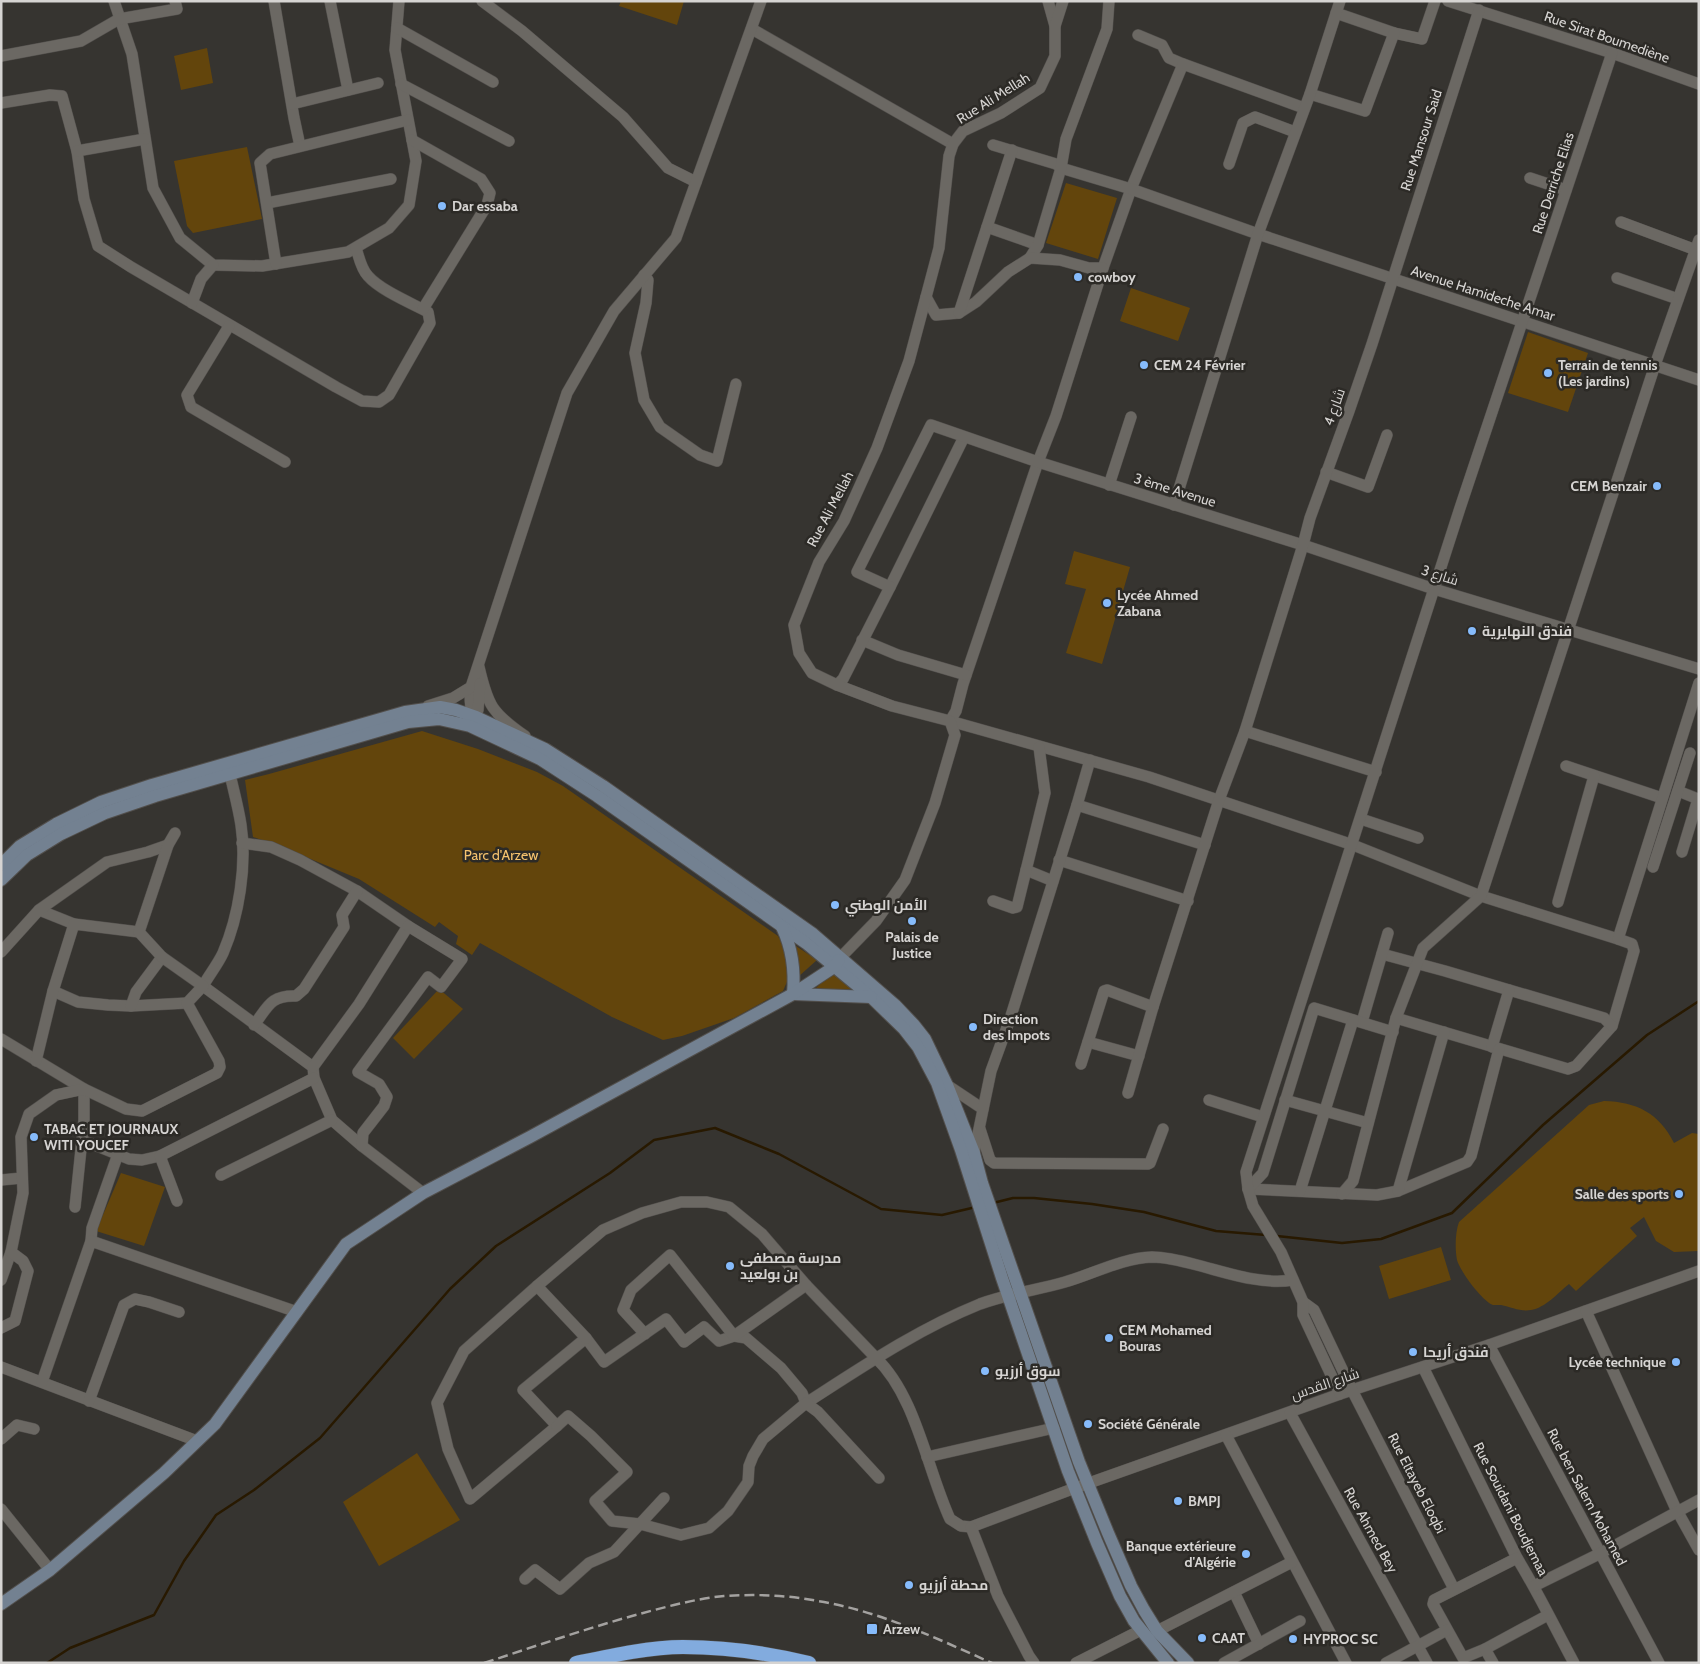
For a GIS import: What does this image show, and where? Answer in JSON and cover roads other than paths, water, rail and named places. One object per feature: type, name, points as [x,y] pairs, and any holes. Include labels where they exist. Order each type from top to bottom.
[{"type":"highway","points":[[576,1663],[622,1654],[681,1647],[730,1650],[790,1658],[809,1663]]},
{"type":"main road","points":[[1,880],[27,855],[61,834],[105,813],[229,768],[405,712],[440,707],[471,721],[540,759],[589,790],[883,994],[914,1024],[925,1039],[947,1085],[974,1153],[977,1184]]},
{"type":"main road","points":[[1,865],[20,846],[56,824],[101,802],[152,785],[229,768],[408,722],[439,718],[471,721],[504,729],[545,749],[603,786],[813,934],[871,997],[904,1029],[918,1047],[940,1091],[961,1150],[977,1184],[1014,1294],[1054,1428],[1075,1488],[1120,1596],[1134,1621],[1168,1663]]},
{"type":"main road","points":[[781,925],[788,941],[792,958],[793,994]]},
{"type":"main road","points":[[1,1604],[50,1570],[164,1473],[216,1424],[346,1244],[423,1193],[530,1138],[793,994],[838,962]]},
{"type":"main road","points":[[793,994],[871,997]]},
{"type":"main road","points":[[1014,1294],[1088,1483],[1131,1586],[1157,1630],[1188,1663]]},
{"type":"street","points":[[114,1],[132,54],[153,188],[180,238],[213,265],[262,266],[348,252],[389,228],[409,205],[416,161],[395,50],[399,1]]},
{"type":"street","points":[[1,56],[81,41],[120,19],[177,9],[175,1]]},
{"type":"street","points":[[274,1],[300,146]]},
{"type":"street","points":[[330,1],[348,90]]},
{"type":"street","points":[[482,1],[522,31],[623,116],[668,168],[696,182]]},
{"type":"street","points":[[471,721],[469,702],[471,687],[567,393],[614,311],[676,238],[761,1]]},
{"type":"street","points":[[1048,1],[1055,26]]},
{"type":"street","name":"Rue Ali Mellah","points":[[1062,1],[1055,26],[1056,56],[1040,88],[1001,113],[963,131],[953,144],[949,156],[939,248],[909,361],[877,448],[844,521],[819,562],[806,590],[794,625],[799,652],[812,673],[837,685],[892,706],[1090,760],[1219,800],[1352,845],[1481,896],[1618,939]]},
{"type":"street","points":[[926,297],[936,315],[959,312],[976,302],[1008,272],[1030,258],[1038,245],[1061,168],[1066,139],[1102,49],[1107,29],[1109,1]]},
{"type":"street","points":[[1174,506],[1258,234],[1310,94],[1340,1]]},
{"type":"street","points":[[1336,13],[1394,33],[1422,39],[1435,1]]},
{"type":"street","name":"Rue Sirat Boumediène","points":[[1448,1],[1612,53],[1699,84]]},
{"type":"street","name":"Rue Mansour Said","points":[[1393,279],[1479,10]]},
{"type":"street","points":[[397,28],[493,82]]},
{"type":"street","points":[[752,29],[953,144]]},
{"type":"street","points":[[1310,94],[1365,111],[1394,33]]},
{"type":"street","points":[[1138,36],[1162,46],[1169,58],[1304,108]]},
{"type":"street","name":"Rue Derriche Elias","points":[[1303,1302],[1281,1252],[1253,1206],[1246,1172],[1434,589],[1612,53]]},
{"type":"street","points":[[838,962],[876,922],[905,880],[935,803],[955,735],[950,721],[956,711],[966,675],[1038,462],[1056,416],[1103,268],[1131,189],[1183,64]]},
{"type":"street","points":[[292,104],[378,82]]},
{"type":"street","points":[[401,84],[508,141]]},
{"type":"street","points":[[1,103],[50,95],[62,96],[77,151],[84,199],[98,246],[229,326],[336,388],[362,401],[378,402],[389,395],[430,323],[428,312],[388,291],[368,276],[361,265],[356,248]]},
{"type":"street","points":[[1229,164],[1243,123],[1255,117],[1295,132]]},
{"type":"street","points":[[276,264],[260,162],[270,154],[408,120]]},
{"type":"street","points":[[77,151],[145,139]]},
{"type":"street","points":[[412,140],[481,179],[490,192],[487,205],[423,309]]},
{"type":"street","name":"Avenue Hamideche Amar","points":[[993,146],[1056,164],[1061,168],[1131,189],[1258,234],[1699,380]]},
{"type":"street","points":[[959,312],[1012,150]]},
{"type":"street","points":[[1530,178],[1566,190]]},
{"type":"street","points":[[267,203],[391,180]]},
{"type":"street","points":[[1342,1194],[1352,1181],[1396,1018],[1423,948],[1481,896],[1655,365],[1697,245],[1621,222]]},
{"type":"street","points":[[987,227],[1038,245]]},
{"type":"street","points":[[1030,258],[1060,260],[1089,268],[1103,268]]},
{"type":"street","points":[[192,303],[201,279],[213,265]]},
{"type":"street","points":[[644,276],[648,280],[646,302],[635,353],[644,400],[660,427],[700,456],[717,461],[736,384]]},
{"type":"street","points":[[1617,278],[1678,299]]},
{"type":"street","name":"شارع 4","points":[[1128,1093],[1219,800],[1245,731],[1304,545],[1310,518],[1352,404],[1393,279]]},
{"type":"street","points":[[229,326],[187,395],[191,408],[285,462]]},
{"type":"street","points":[[1109,485],[1131,417]]},
{"type":"street","name":"3 ème Avenue","points":[[890,587],[857,572],[931,425],[1174,506],[1304,545]]},
{"type":"street","points":[[1326,472],[1368,487],[1387,435]]},
{"type":"street","points":[[837,685],[843,679],[964,437]]},
{"type":"street","name":"شارع 3","points":[[1304,545],[1434,589],[1699,669]]},
{"type":"street","points":[[862,640],[898,655],[966,675]]},
{"type":"street","points":[[471,721],[478,710],[480,696],[478,665]]},
{"type":"street","points":[[478,665],[493,709],[506,722],[545,749]]},
{"type":"street","points":[[1396,1018],[1568,1069],[1576,1066],[1612,1026],[1634,952],[1632,944],[1618,939],[1699,683]]},
{"type":"street","points":[[421,709],[453,698],[471,687]]},
{"type":"street","points":[[1245,731],[1376,772]]},
{"type":"street","points":[[992,901],[1016,908],[1045,793],[1039,747]]},
{"type":"street","points":[[1653,867],[1690,753]]},
{"type":"street","points":[[974,1153],[991,1072],[1010,1019],[1090,760]]},
{"type":"street","points":[[1566,766],[1661,803],[1671,811]]},
{"type":"street","points":[[53,991],[78,1002],[132,1006],[187,1003],[203,986],[222,955],[234,924],[241,881],[241,825],[229,768]]},
{"type":"street","points":[[1558,902],[1594,776]]},
{"type":"street","points":[[1678,790],[1698,799],[1682,852]]},
{"type":"street","points":[[1077,805],[1205,845]]},
{"type":"street","points":[[1361,819],[1418,838]]},
{"type":"street","points":[[139,932],[168,845],[175,833]]},
{"type":"street","points":[[242,842],[271,847],[300,860],[357,891],[408,926],[462,958],[442,988],[428,977],[358,1072],[378,1084],[387,1097],[384,1106],[363,1133],[362,1146]]},
{"type":"street","points":[[1,952],[39,910],[106,862],[168,845]]},
{"type":"street","points":[[1059,860],[1188,901]]},
{"type":"street","points":[[1026,870],[1053,881]]},
{"type":"street","points":[[254,1025],[274,999],[284,996],[296,996],[304,989],[344,927],[342,915],[357,891]]},
{"type":"street","points":[[39,910],[74,924],[139,932],[162,957],[254,1025],[313,1073],[332,1120],[362,1146],[423,1193]]},
{"type":"street","points":[[36,1061],[53,991],[74,924]]},
{"type":"street","points":[[82,1140],[129,1159],[142,1160],[160,1156],[313,1073],[408,926]]},
{"type":"street","points":[[1300,1191],[1325,1112],[1388,933]]},
{"type":"street","points":[[1382,954],[1604,1018],[1612,1026]]},
{"type":"street","points":[[132,1006],[136,992],[162,957]]},
{"type":"street","points":[[1081,1064],[1104,991],[1106,990],[1153,1008]]},
{"type":"street","points":[[1248,1189],[1377,1195],[1398,1191],[1467,1162],[1471,1156],[1509,990]]},
{"type":"street","points":[[1,1040],[84,1089],[126,1109],[142,1111],[218,1073],[219,1061],[187,1003]]},
{"type":"street","points":[[1248,1189],[1263,1173],[1314,1008],[1393,1032]]},
{"type":"street","points":[[1398,1191],[1444,1032]]},
{"type":"street","points":[[1088,1042],[1139,1056]]},
{"type":"street","points":[[947,1085],[983,1109]]},
{"type":"street","points":[[75,1207],[82,1140],[84,1089]]},
{"type":"street","points":[[1,1280],[11,1252],[23,1193],[22,1136],[28,1114],[56,1095],[84,1089]]},
{"type":"street","points":[[1209,1100],[1263,1118]]},
{"type":"street","points":[[1285,1100],[1368,1123]]},
{"type":"street","points":[[221,1175],[332,1120]]},
{"type":"street","points":[[979,1128],[990,1160],[994,1163],[1138,1164],[1150,1163],[1163,1129]]},
{"type":"street","points":[[42,1382],[91,1241],[92,1228],[118,1154]]},
{"type":"street","points":[[160,1156],[177,1201]]},
{"type":"street","points":[[1,1180],[22,1178]]},
{"type":"street","points":[[1034,1663],[998,1596],[966,1527],[950,1519],[908,1406],[884,1366],[876,1358],[806,1285],[762,1234],[729,1207],[707,1202],[681,1202],[642,1213],[603,1230],[536,1286],[464,1351],[437,1403],[448,1449],[470,1499],[568,1416],[627,1472],[594,1501],[612,1521],[640,1524],[681,1535],[709,1528],[728,1511],[748,1482],[749,1466],[753,1456],[764,1440],[806,1403],[876,1358],[937,1323],[982,1303],[1066,1282],[1136,1258],[1154,1257],[1184,1261],[1254,1279],[1293,1280]]},
{"type":"street","points":[[91,1241],[297,1312]]},
{"type":"street","points":[[1,1328],[14,1321],[28,1272],[23,1261],[11,1252]]},
{"type":"street","points":[[645,1334],[623,1310],[631,1290],[670,1255],[734,1336],[746,1338],[781,1368],[802,1393],[806,1403],[818,1412],[879,1478]]},
{"type":"street","name":"شارع القدس","points":[[966,1527],[1340,1394],[1489,1346],[1699,1270]]},
{"type":"street","points":[[536,1286],[586,1338],[604,1362],[666,1319],[684,1342],[704,1327],[719,1341],[734,1336],[806,1285]]},
{"type":"street","points":[[89,1401],[124,1305],[135,1299],[179,1312]]},
{"type":"street","points":[[1303,1302],[1303,1315],[1340,1394]]},
{"type":"street","name":"Rue Eltayeb Eloqbi","points":[[1303,1302],[1314,1310],[1352,1390],[1454,1589]]},
{"type":"street","points":[[1586,1311],[1677,1511],[1699,1550]]},
{"type":"street","points":[[557,1426],[523,1390],[586,1338]]},
{"type":"street","name":"Rue ben Salem Mohamed","points":[[1489,1346],[1659,1663]]},
{"type":"street","points":[[1,1367],[197,1441]]},
{"type":"street","name":"Rue Souidani Boudjemaa","points":[[1423,1367],[1517,1558],[1534,1586],[1574,1663]]},
{"type":"street","name":"Rue Ahmed Bey","points":[[1290,1413],[1427,1663]]},
{"type":"street","points":[[1,1439],[17,1425],[34,1429]]},
{"type":"street","points":[[927,1457],[1054,1428]]},
{"type":"street","points":[[1226,1434],[1346,1663]]},
{"type":"street","points":[[525,1579],[535,1570],[560,1589],[589,1563],[614,1552],[664,1498]]},
{"type":"street","points":[[1534,1586],[1601,1553],[1699,1500]]},
{"type":"street","points":[[1,1509],[50,1570]]},
{"type":"street","points":[[1517,1558],[1454,1589],[1433,1602],[1447,1630],[1463,1658],[1485,1649],[1548,1615]]},
{"type":"street","points":[[1157,1630],[1292,1562]]},
{"type":"street","points":[[1234,1592],[1259,1644]]},
{"type":"street","points":[[1224,1663],[1300,1621]]},
{"type":"street","points":[[1076,1663],[1141,1630]]},
{"type":"street","points":[[1386,1663],[1447,1630]]},
{"type":"street","points":[[1485,1649],[1493,1663]]},
{"type":"waterway","points":[[1277,1236],[1342,1243],[1381,1239],[1452,1213],[1543,1125],[1647,1035],[1699,1001]]},
{"type":"waterway","points":[[47,1663],[70,1648],[154,1615],[184,1561],[216,1515],[254,1490],[320,1438],[450,1289],[496,1246],[610,1173],[654,1140],[715,1128],[779,1154],[881,1209],[942,1215],[976,1207]]},
{"type":"waterway","points":[[993,1203],[1013,1198],[1034,1198],[1092,1204],[1144,1212],[1216,1231],[1266,1235]]},
{"type":"railway","points":[[484,1663],[595,1627],[666,1607],[712,1597],[747,1595],[806,1599],[863,1611],[907,1626],[992,1663]]},
{"type":"place","name":"Dar essaba","points":[[442,206]]},
{"type":"place","name":"cowboy","points":[[1078,277]]},
{"type":"place","name":"CEM 24 Février","points":[[1144,365]]},
{"type":"place","name":"Terrain de tennis (Les jardins)","points":[[1548,373]]},
{"type":"place","name":"CEM Benzair","points":[[1657,486]]},
{"type":"place","name":"Lycée Ahmed Zabana","points":[[1107,603]]},
{"type":"place","name":"فندق النهايرية","points":[[1472,631]]},
{"type":"place","name":"الأمن الوطني","points":[[835,905]]},
{"type":"place","name":"Palais de Justice","points":[[912,921]]},
{"type":"place","name":"Direction des Impots","points":[[973,1027]]},
{"type":"place","name":"TABAC ET JOURNAUX WITI YOUCEF","points":[[34,1137]]},
{"type":"place","name":"Salle des sports","points":[[1679,1194]]},
{"type":"place","name":"مدرسة مصطفى بن بولعيد","points":[[730,1266]]},
{"type":"place","name":"CEM Mohamed Bouras","points":[[1109,1338]]},
{"type":"place","name":"فندق أريحا","points":[[1413,1352]]},
{"type":"place","name":"Lycée technique","points":[[1676,1362]]},
{"type":"place","name":"سوق أرزيو","points":[[985,1371]]},
{"type":"place","name":"Société Générale","points":[[1088,1424]]},
{"type":"place","name":"BMPJ","points":[[1178,1501]]},
{"type":"place","name":"Banque extérieure d'Algérie","points":[[1246,1554]]},
{"type":"place","name":"محطة أرزيو","points":[[909,1585]]},
{"type":"place","name":"Arzew","points":[[872,1629]]},
{"type":"place","name":"CAAT","points":[[1202,1638]]},
{"type":"place","name":"HYPROC SC","points":[[1293,1639]]},
{"type":"park label","name":"Parc d'Arzew","points":[[501,855]]}]
